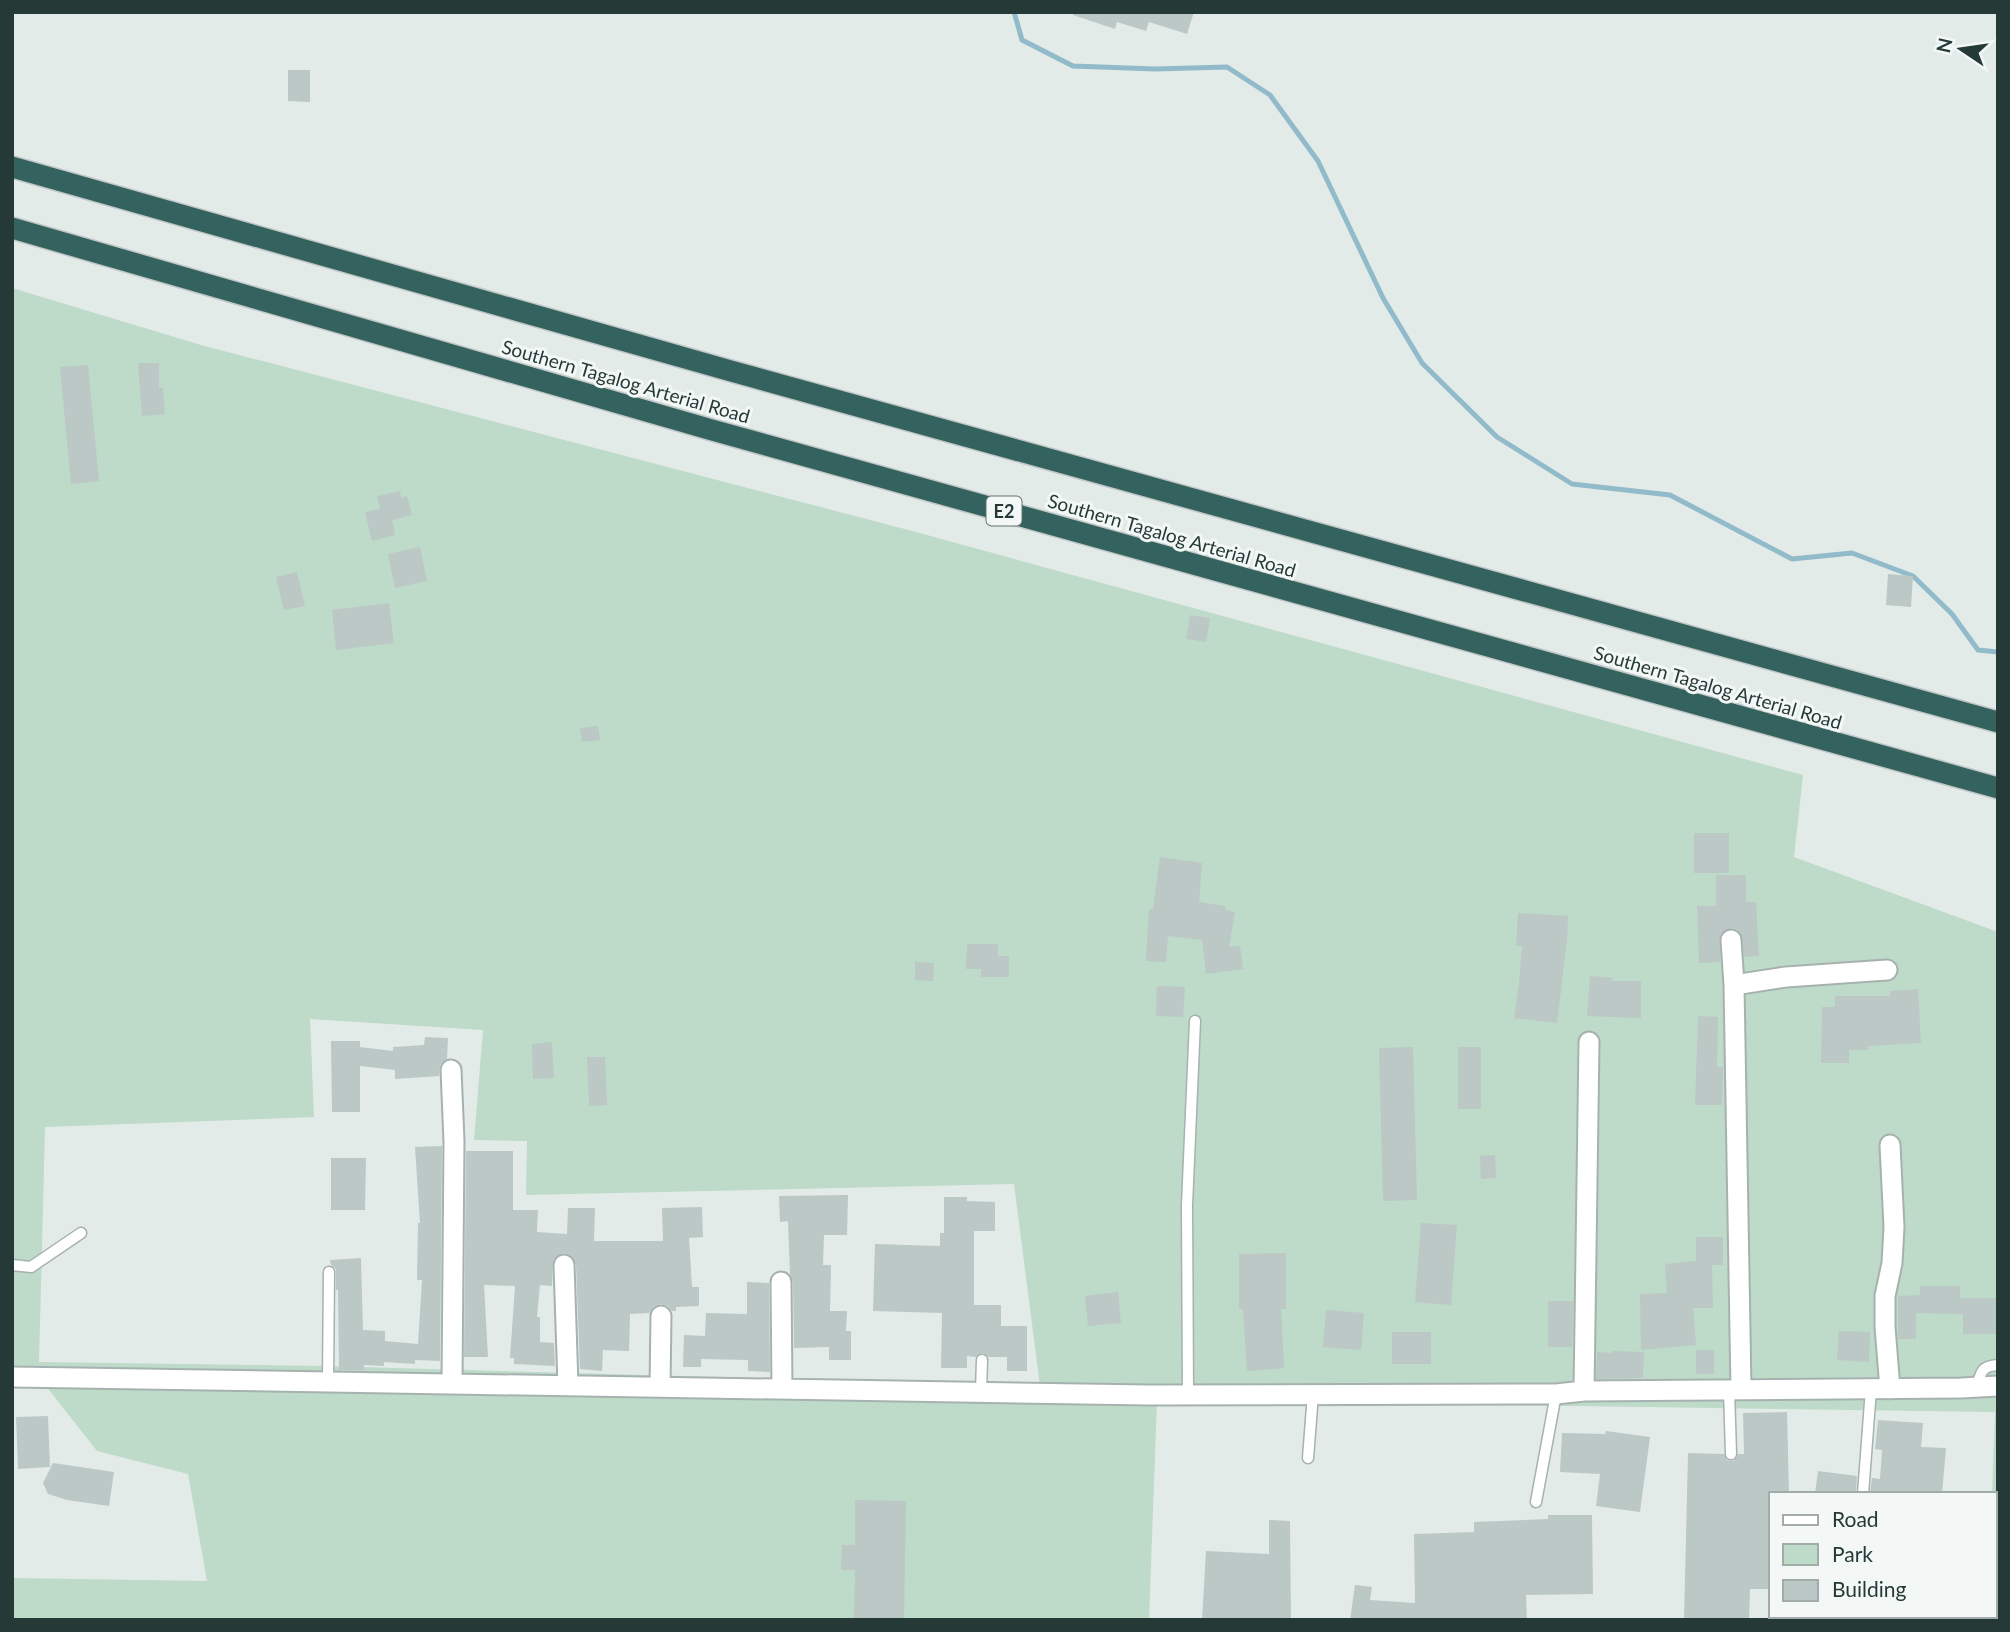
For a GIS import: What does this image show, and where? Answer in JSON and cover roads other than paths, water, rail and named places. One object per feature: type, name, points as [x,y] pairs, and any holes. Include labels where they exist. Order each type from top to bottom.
[{"type":"highway","name":"Southern Tagalog Arterial Road","points":[[12,167],[731,371],[1998,722]]},
{"type":"highway","name":"Southern Tagalog Arterial Road","points":[[12,228],[712,430],[1998,788]]},
{"type":"street","points":[[1731,940],[1734,985],[1735,1390]]},
{"type":"street","points":[[1734,985],[1786,977],[1887,970]]},
{"type":"street","points":[[1584,1391],[1589,1042]]},
{"type":"street","points":[[451,1070],[454,1141],[452,1383]]},
{"type":"street","points":[[1880,1389],[1885,1306],[1894,1227],[1890,1145]]},
{"type":"street","points":[[564,1265],[568,1385]]},
{"type":"street","points":[[781,1282],[782,1388]]},
{"type":"street","points":[[660,1387],[661,1315]]},
{"type":"street","points":[[12,1377],[1188,1394],[1556,1394],[1584,1391],[1880,1389],[1998,1385]]},
{"type":"lane","points":[[1188,1394],[1187,1205],[1195,1021]]},
{"type":"lane","points":[[12,1265],[32,1267],[81,1233]]},
{"type":"lane","points":[[328,1382],[329,1272]]},
{"type":"lane","points":[[981,1392],[982,1360]]},
{"type":"lane","points":[[1977,1387],[1982,1369],[1998,1365]]},
{"type":"lane","points":[[1863,1492],[1880,1389]]},
{"type":"lane","points":[[1731,1454],[1735,1390]]},
{"type":"lane","points":[[1308,1458],[1313,1393]]},
{"type":"lane","points":[[1536,1502],[1556,1394]]},
{"type":"waterway","points":[[1014,12],[1022,40],[1073,66],[1155,69],[1227,67],[1270,95],[1318,161],[1383,298],[1422,363],[1497,437],[1572,484],[1670,495],[1792,559],[1852,553],[1913,576],[1952,614],[1978,650],[1998,652]]}]
